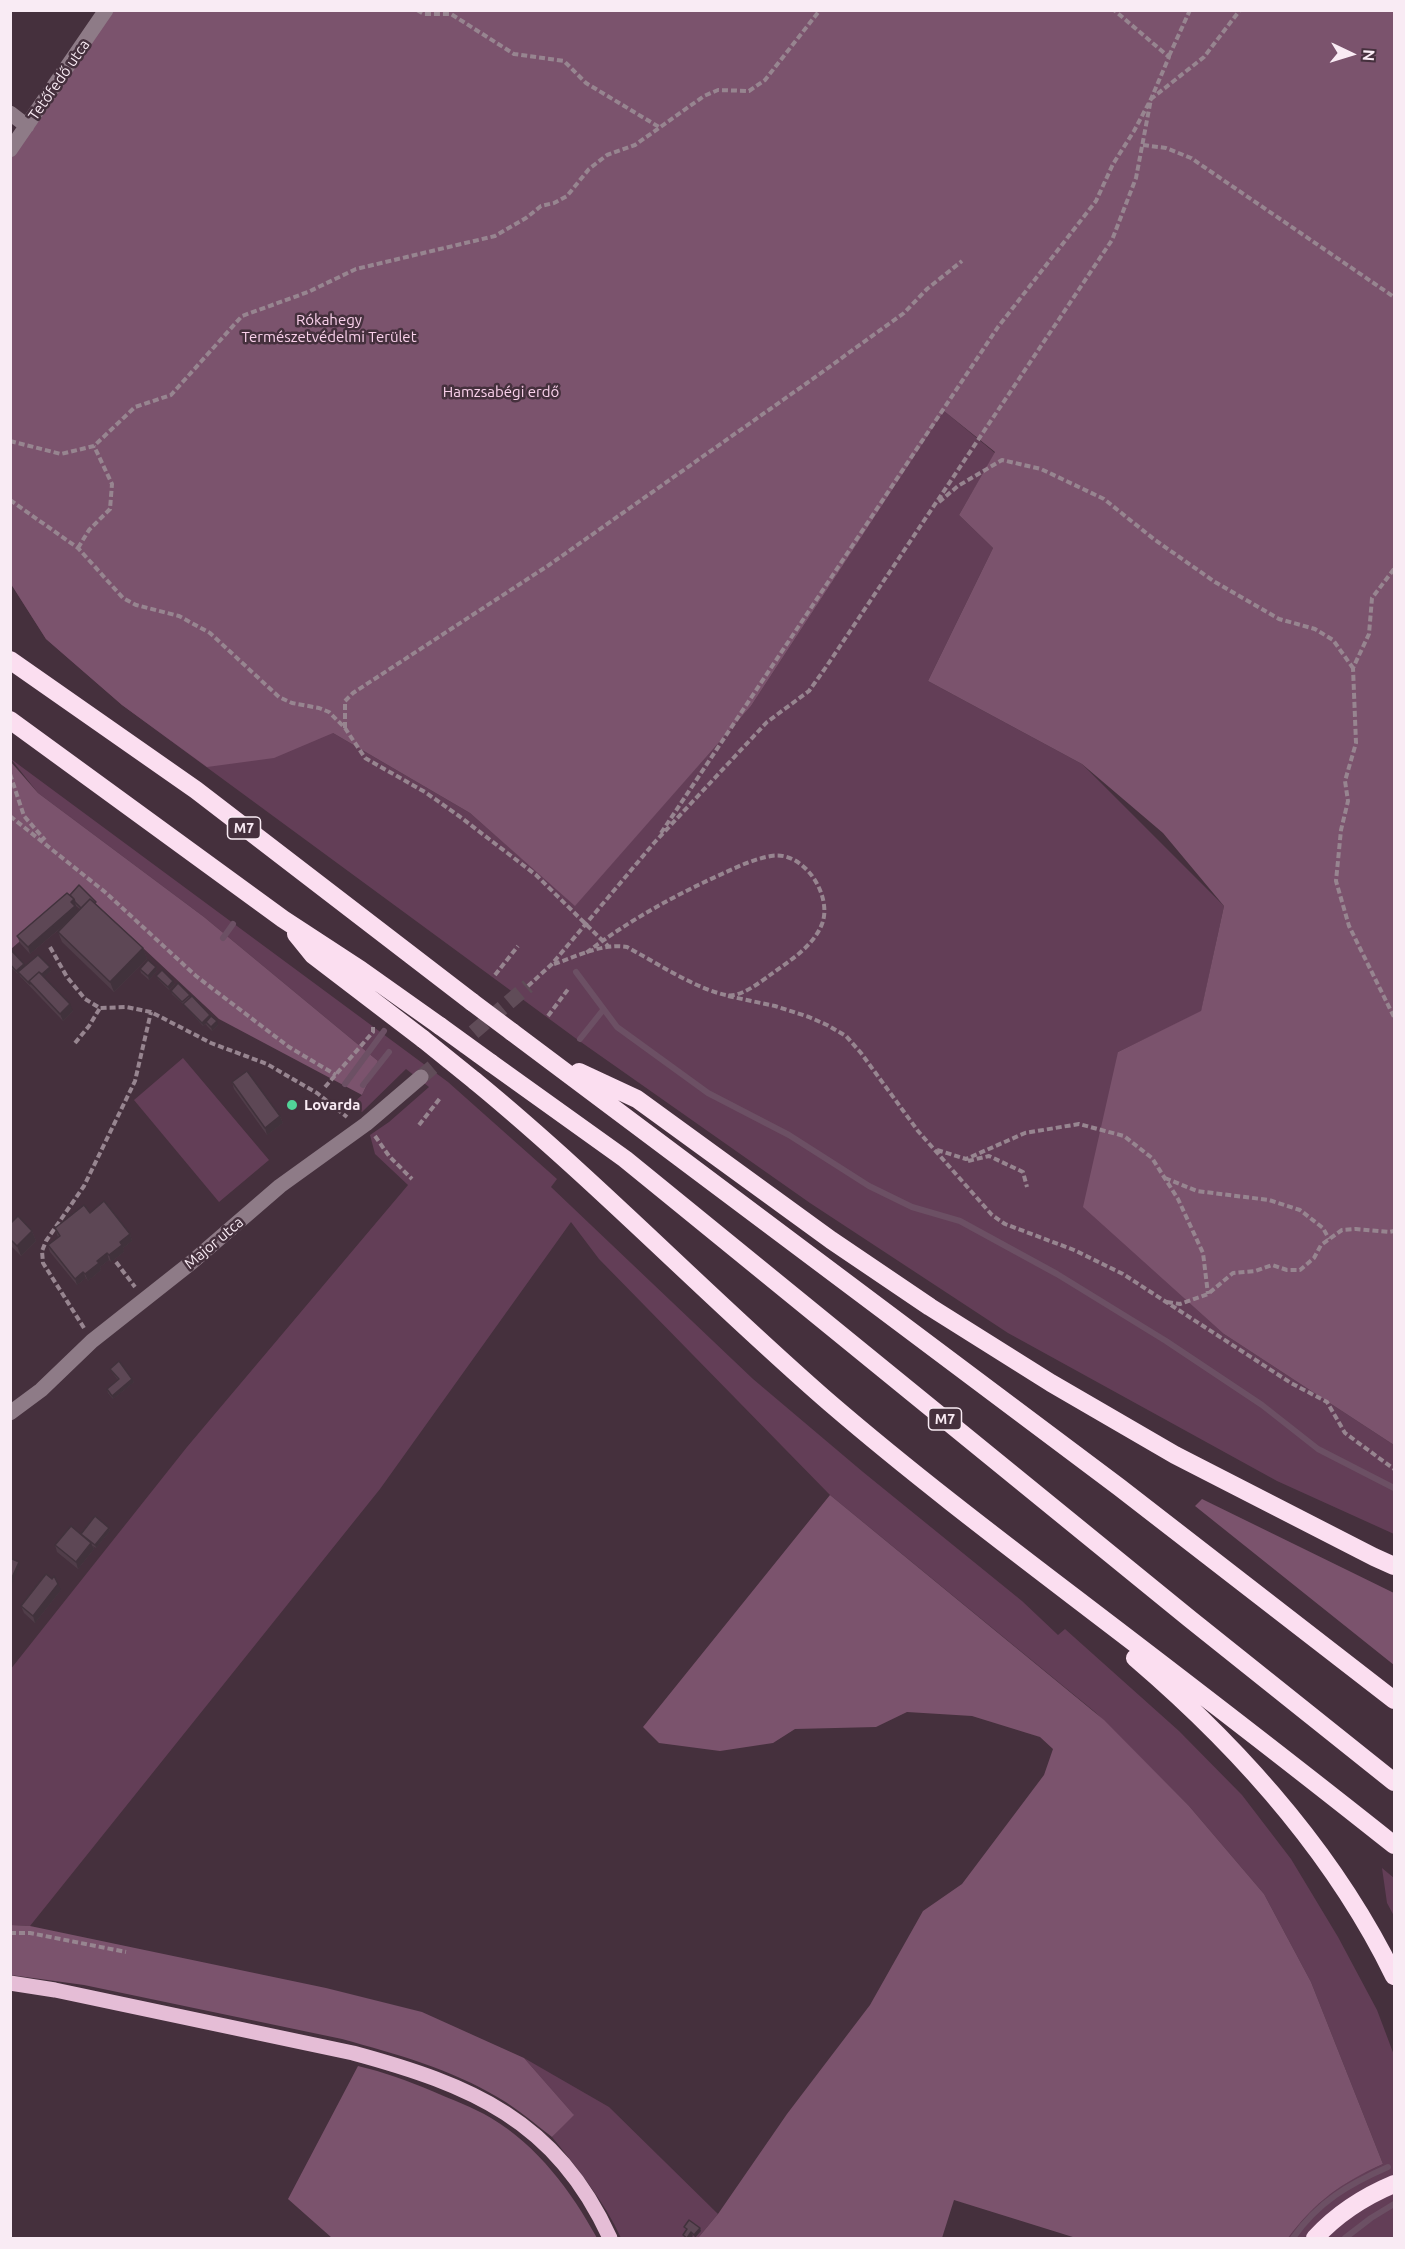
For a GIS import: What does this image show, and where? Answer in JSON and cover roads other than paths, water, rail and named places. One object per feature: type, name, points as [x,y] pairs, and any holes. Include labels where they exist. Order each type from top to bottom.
[{"type":"highway","name":"M7","points":[[10,660],[196,790],[472,1002],[1100,1473],[1395,1700]]},
{"type":"highway","name":"M7","points":[[10,720],[283,919],[361,970],[625,1159],[1181,1612],[1395,1782]]},
{"type":"highway","points":[[283,919],[313,955],[423,1039],[523,1120],[816,1390],[991,1534],[1169,1687],[1217,1733],[1263,1783],[1340,1881],[1395,1976]]},
{"type":"highway","points":[[545,1057],[638,1099],[851,1253],[930,1307],[1051,1383],[1175,1455],[1395,1566]]},
{"type":"highway","points":[[991,1534],[1395,1845]]},
{"type":"highway","points":[[1315,2238],[1354,2203],[1395,2184]]},
{"type":"main road","points":[[10,1983],[55,1990],[353,2053],[453,2084],[500,2109],[543,2143],[578,2183],[610,2238]]},
{"type":"street","name":"Tetőfedő utca","points":[[10,150],[106,10]]},
{"type":"street","points":[[10,113],[27,126]]},
{"type":"street","name":"Major utca","points":[[10,1413],[41,1390],[92,1341],[192,1262],[280,1186],[366,1124],[421,1077]]},
{"type":"waterway","points":[[223,938],[233,924]]},
{"type":"waterway","points":[[576,972],[617,1027],[708,1093],[789,1135],[869,1186],[912,1207],[960,1221],[1057,1274],[1166,1341],[1262,1405],[1318,1449],[1394,1488]]},
{"type":"waterway","points":[[580,1039],[603,1010]]},
{"type":"waterway","points":[[345,1084],[384,1031]]},
{"type":"waterway","points":[[363,1085],[389,1052]]},
{"type":"waterway","points":[[1293,2238],[1313,2214],[1335,2195],[1388,2167]]},
{"type":"waterway","points":[[1345,2238],[1394,2204]]},
{"type":"tunnel","points":[[421,1077],[528,986]]},
{"type":"place","name":"Lovarda","points":[[292,1105]]},
{"type":"park label","name":"Rókahegy Természetvédelmi Terület","points":[[329,328]]},
{"type":"park label","name":"Hamzsabégi erdő","points":[[501,392]]}]
